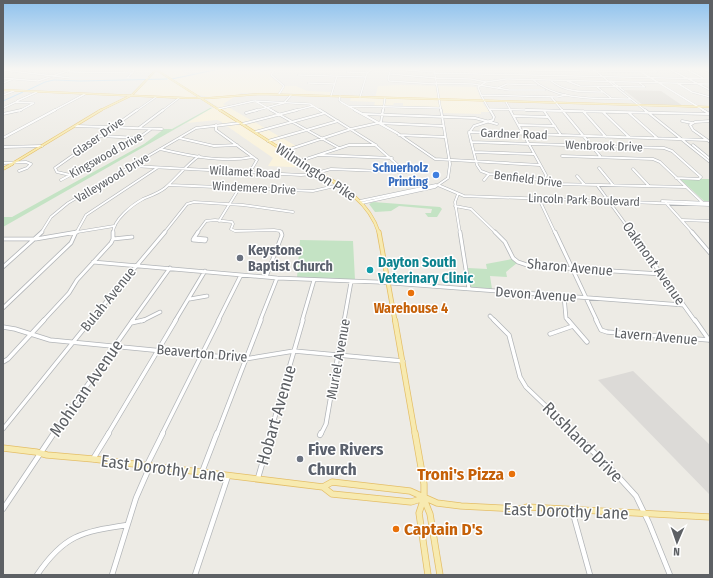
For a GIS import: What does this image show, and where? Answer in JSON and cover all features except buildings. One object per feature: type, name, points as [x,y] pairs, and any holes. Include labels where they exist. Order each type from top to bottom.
[{"type":"main road","points":[[3,169],[129,96],[210,98],[229,96]]},
{"type":"main road","points":[[187,98],[196,96],[210,98]]},
{"type":"main road","name":"Wilmington Pike","points":[[196,96],[339,185],[361,202],[373,216],[378,227],[389,283],[403,361],[415,442],[418,448],[424,484],[424,498],[419,513],[428,575]]},
{"type":"main road","points":[[331,96],[710,108]]},
{"type":"main road","points":[[187,98],[205,101],[210,98]]},
{"type":"main road","name":"East Dorothy Lane","points":[[3,448],[323,487],[332,494],[412,502],[424,498]]},
{"type":"main road","name":"East Dorothy Lane","points":[[323,487],[332,482],[410,491],[437,503],[461,506],[710,517]]},
{"type":"main road","name":"Wilmington Pike","points":[[424,498],[430,514],[440,575]]},
{"type":"street","points":[[3,108],[29,96]]},
{"type":"street","points":[[3,138],[81,96]]},
{"type":"street","points":[[246,113],[285,102],[290,96]]},
{"type":"street","points":[[340,96],[339,101],[399,135],[434,159],[540,165]]},
{"type":"street","points":[[361,202],[430,189],[444,182],[449,176],[449,160],[438,96]]},
{"type":"street","points":[[469,132],[474,126],[494,118],[481,96]]},
{"type":"street","points":[[515,96],[559,96]]},
{"type":"street","points":[[581,96],[633,99]]},
{"type":"street","points":[[626,96],[641,106]]},
{"type":"street","points":[[629,96],[710,160]]},
{"type":"street","points":[[681,96],[710,114]]},
{"type":"street","name":"Glaser Drive","points":[[70,175],[57,172],[55,168],[156,97]]},
{"type":"street","points":[[551,97],[600,156]]},
{"type":"street","points":[[706,100],[710,97]]},
{"type":"street","name":"Kingswood Drive","points":[[139,128],[179,98]]},
{"type":"street","points":[[378,123],[381,122],[385,98]]},
{"type":"street","points":[[255,101],[339,148]]},
{"type":"street","points":[[218,109],[255,101],[303,103],[313,106],[376,145],[400,166],[400,171]]},
{"type":"street","points":[[3,114],[17,112],[34,104],[16,102]]},
{"type":"street","points":[[506,102],[546,175],[544,182]]},
{"type":"street","name":"Valleywood Drive","points":[[3,267],[36,239],[50,218],[61,208],[198,127],[216,125],[230,126],[241,124],[313,106]]},
{"type":"street","points":[[348,106],[440,108]]},
{"type":"street","points":[[490,109],[700,115],[710,114]]},
{"type":"street","points":[[543,110],[561,135]]},
{"type":"street","points":[[583,111],[606,137]]},
{"type":"street","points":[[603,112],[629,137]]},
{"type":"street","points":[[254,132],[325,113]]},
{"type":"street","points":[[628,113],[657,138]]},
{"type":"street","points":[[362,114],[475,118],[497,124]]},
{"type":"street","points":[[700,115],[710,121]]},
{"type":"street","points":[[514,116],[548,118]]},
{"type":"street","points":[[268,141],[338,121]]},
{"type":"street","points":[[682,121],[692,123],[710,121]]},
{"type":"street","points":[[284,150],[351,129],[378,123],[443,126]]},
{"type":"street","points":[[692,123],[690,126],[710,142]]},
{"type":"street","points":[[216,125],[216,130],[253,157],[257,162],[250,172]]},
{"type":"street","points":[[518,125],[554,126]]},
{"type":"street","points":[[76,126],[162,129]]},
{"type":"street","name":"Kingswood Drive","points":[[61,180],[139,138],[151,129]]},
{"type":"street","name":"Gardner Road","points":[[469,132],[707,140]]},
{"type":"street","name":"Benfield Drive","points":[[469,132],[476,162],[481,171],[489,174],[529,178],[544,182],[686,188]]},
{"type":"street","points":[[399,135],[445,136]]},
{"type":"street","points":[[100,136],[139,138]]},
{"type":"street","points":[[178,138],[213,146],[228,147],[236,145]]},
{"type":"street","name":"Wenbrook Drive","points":[[471,142],[666,149],[672,151],[701,177],[699,179],[676,178]]},
{"type":"street","points":[[300,161],[352,144],[376,145]]},
{"type":"street","points":[[3,147],[42,146]]},
{"type":"street","points":[[160,149],[199,156],[240,159],[253,157]]},
{"type":"street","points":[[474,152],[534,154]]},
{"type":"street","points":[[317,155],[392,158]]},
{"type":"street","points":[[3,239],[36,239],[114,226],[135,204],[162,190],[190,161],[199,156]]},
{"type":"street","points":[[562,156],[600,156],[653,159],[660,162],[704,204]]},
{"type":"street","points":[[3,163],[28,162],[31,164],[27,168],[19,171]]},
{"type":"street","name":"Willamet Road","points":[[131,166],[301,175],[331,169],[407,172]]},
{"type":"street","points":[[3,308],[71,243],[82,221],[89,212],[157,168]]},
{"type":"street","points":[[598,168],[613,185]]},
{"type":"street","points":[[633,169],[650,186]]},
{"type":"street","points":[[484,180],[489,174]]},
{"type":"street","points":[[513,176],[515,181]]},
{"type":"street","points":[[577,176],[584,184]]},
{"type":"street","name":"Windemere Drive","points":[[168,185],[313,191],[326,190],[339,185]]},
{"type":"street","name":"Lincoln Park Boulevard","points":[[438,185],[458,194],[469,196],[710,204]]},
{"type":"street","name":"Oakmont Avenue","points":[[597,185],[610,201],[709,341]]},
{"type":"street","points":[[219,221],[240,187]]},
{"type":"street","points":[[458,194],[455,201],[455,206],[469,289]]},
{"type":"street","points":[[538,198],[585,298]]},
{"type":"street","name":"Bulah Avenue","points":[[3,428],[135,265],[152,248],[188,204],[194,202],[229,204],[293,212]]},
{"type":"street","points":[[666,202],[710,252]]},
{"type":"street","name":"Sharon Avenue","points":[[455,206],[471,209],[505,242],[511,256],[518,262],[530,266],[662,274]]},
{"type":"street","points":[[194,238],[205,222],[210,220],[232,222],[233,224],[231,229],[234,231],[251,232],[262,229],[281,232],[282,235],[266,277]]},
{"type":"street","points":[[681,220],[710,221]]},
{"type":"street","points":[[3,362],[31,335],[69,293],[77,280],[113,239],[114,226]]},
{"type":"street","points":[[113,239],[132,238]]},
{"type":"street","name":"Devon Avenue","points":[[93,262],[276,278],[389,283],[683,305]]},
{"type":"street","name":"Mohican Avenue","points":[[3,509],[40,453],[170,268]]},
{"type":"street","points":[[94,459],[158,350],[190,299],[205,271]]},
{"type":"street","points":[[112,575],[121,551],[127,525],[136,498],[149,465],[241,274]]},
{"type":"street","points":[[202,472],[276,278]]},
{"type":"street","name":"Hobart Avenue","points":[[258,478],[314,280]]},
{"type":"street","name":"Muriel Avenue","points":[[320,435],[326,424],[351,282]]},
{"type":"street","points":[[190,299],[207,296]]},
{"type":"street","points":[[564,296],[565,314],[567,320],[587,342]]},
{"type":"street","name":"Lavern Avenue","points":[[585,298],[599,328],[603,331],[709,341]]},
{"type":"street","points":[[131,323],[140,322],[160,312]]},
{"type":"street","name":"Rushland Drive","points":[[490,316],[509,335],[520,377],[526,387],[621,479],[636,496],[670,575]]},
{"type":"street","points":[[550,334],[573,326]]},
{"type":"street","name":"Beaverton Drive","points":[[3,327],[19,329],[41,338],[245,359],[294,351],[403,361]]},
{"type":"street","points":[[194,575],[228,476]]},
{"type":"street","points":[[572,510],[590,575]]},
{"type":"street","points":[[37,575],[51,554],[73,537],[91,531],[127,525]]},
{"type":"shaded area","points":[[162,96],[195,96],[191,97]]},
{"type":"shaded area","points":[[204,96],[236,96],[223,104],[296,146],[284,150],[312,168],[268,166],[273,158],[227,126],[222,125],[222,122],[217,120],[187,123],[212,108],[218,107],[207,100],[210,99],[209,97]]},
{"type":"shaded area","points":[[376,96],[480,96],[484,105],[490,112],[481,112],[481,114],[443,113],[442,107],[403,106],[403,103],[374,106],[375,102],[350,101],[351,97],[375,98]]},
{"type":"shaded area","points":[[632,96],[668,96],[683,106],[643,105]]},
{"type":"shaded area","points":[[633,371],[710,445],[710,495],[598,380]]},
{"type":"green space","points":[[212,108],[3,227],[3,217],[12,217],[144,144],[164,129],[172,129]]},
{"type":"green space","points":[[680,179],[710,179],[710,201],[704,201]]},
{"type":"green space","points":[[373,202],[440,207],[442,209],[437,217],[428,217],[425,213],[431,213],[432,209],[399,206],[391,211],[375,212],[369,204]]},
{"type":"green space","points":[[300,240],[353,241],[355,280],[297,278]]},
{"type":"green space","points":[[512,259],[517,263],[506,272],[507,277],[490,276],[492,289],[471,287],[468,268],[487,269],[486,264]]},
{"type":"waterway","points":[[3,101],[14,96]]},
{"type":"place","name":"Schuerholz Printing","points":[[436,175]]},
{"type":"place","name":"Keystone Baptist Church","points":[[240,258]]},
{"type":"place","name":"Dayton South Veterinary Clinic","points":[[370,270]]},
{"type":"place","name":"Warehouse 4","points":[[411,293]]},
{"type":"place","name":"Five Rivers Church","points":[[300,459]]},
{"type":"place","name":"Troni's Pizza","points":[[512,474]]},
{"type":"place","name":"Captain D's","points":[[396,529]]}]
